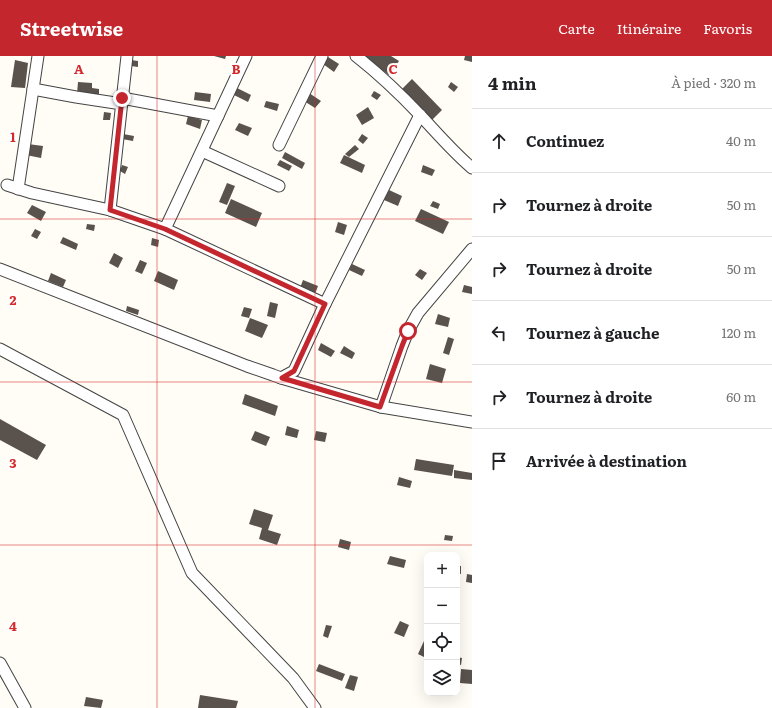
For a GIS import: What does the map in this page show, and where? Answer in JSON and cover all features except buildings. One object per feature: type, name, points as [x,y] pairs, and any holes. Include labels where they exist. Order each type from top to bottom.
[{"type":"street","points":[[18,189],[38,56]]},
{"type":"street","points":[[110,210],[127,56]]},
{"type":"street","points":[[165,229],[246,56]]},
{"type":"street","points":[[279,145],[322,56]]},
{"type":"street","points":[[356,56],[375,71],[420,115],[458,157],[472,168]]},
{"type":"street","points":[[33,89],[76,97],[122,101],[218,116]]},
{"type":"street","points":[[282,378],[294,371],[325,304],[420,115]]},
{"type":"street","points":[[202,150],[279,186]]},
{"type":"street","points":[[7,185],[32,193],[110,210],[165,229],[325,304]]},
{"type":"street","points":[[380,407],[408,331],[418,313],[472,249]]},
{"type":"street","points":[[0,269],[273,376],[380,407],[472,422]]},
{"type":"street","points":[[0,349],[123,415],[192,573],[293,678],[315,708]]},
{"type":"street","points":[[0,663],[25,708]]},
{"type":"route","points":[[122,98],[110,210],[165,229],[325,304],[294,371],[282,378],[380,407],[408,331]]}]
